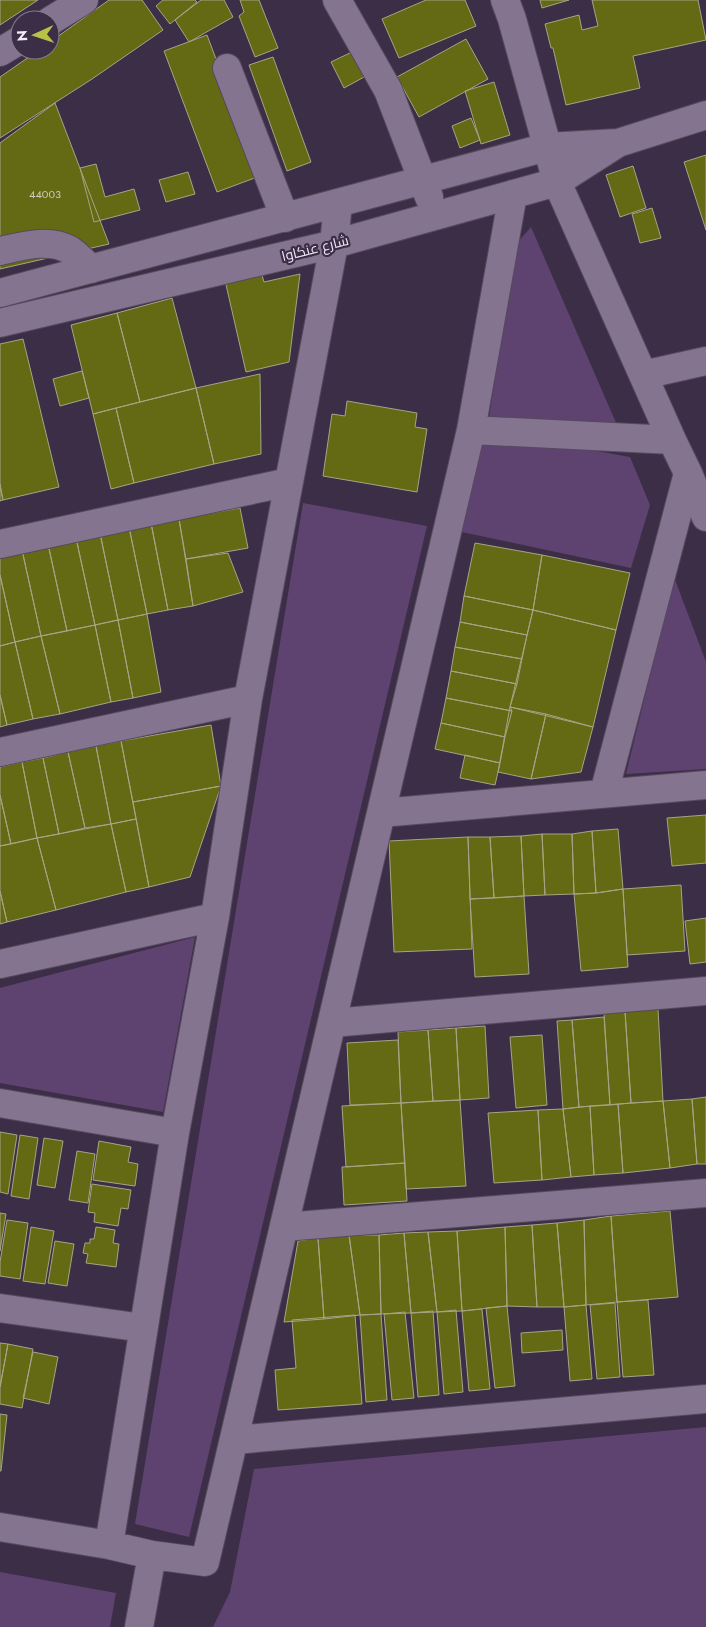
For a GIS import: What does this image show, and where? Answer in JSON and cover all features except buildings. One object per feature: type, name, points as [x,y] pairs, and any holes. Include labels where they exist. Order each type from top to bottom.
[{"type":"street","points":[[60,15],[84,0]]},
{"type":"street","points":[[336,0],[388,90],[435,216]]},
{"type":"street","points":[[505,0],[512,18],[557,182],[706,517]]},
{"type":"street","points":[[227,68],[285,218]]},
{"type":"street","name":"شارع عنكاوا","points":[[0,293],[547,147],[618,143],[706,115]]},
{"type":"street","name":"شارع عنكاوا","points":[[0,323],[334,244],[557,182],[618,143]]},
{"type":"street","points":[[0,1527],[110,1545],[152,1555],[205,1562],[471,430],[513,194]]},
{"type":"street","points":[[110,1545],[175,1133],[215,917],[248,700],[334,244],[338,203]]},
{"type":"street","points":[[0,251],[35,244],[52,245],[70,250],[91,269]]},
{"type":"street","points":[[643,376],[706,361]]},
{"type":"street","points":[[471,430],[672,440]]},
{"type":"street","points":[[604,794],[688,473]]},
{"type":"street","points":[[0,544],[289,482]]},
{"type":"street","points":[[0,752],[248,700]]},
{"type":"street","points":[[381,813],[706,785]]},
{"type":"street","points":[[0,964],[215,917]]},
{"type":"street","points":[[332,1023],[706,991]]},
{"type":"street","points":[[0,1103],[175,1133]]},
{"type":"street","points":[[284,1227],[706,1193]]},
{"type":"street","points":[[0,1308],[143,1328]]},
{"type":"street","points":[[234,1440],[706,1399]]},
{"type":"street","points":[[139,1627],[152,1555]]},
{"type":"shaded area","points":[[531,227],[617,425],[489,417],[517,243]]},
{"type":"shaded area","points":[[484,431],[630,457],[650,505],[631,568],[462,532]]},
{"type":"shaded area","points":[[303,503],[427,526],[189,1537],[135,1524]]},
{"type":"shaded area","points":[[674,577],[706,662],[706,769],[626,774]]},
{"type":"shaded area","points":[[195,937],[163,1112],[0,1083],[0,988]]},
{"type":"shaded area","points":[[706,1427],[706,1627],[213,1627],[230,1592],[254,1469]]},
{"type":"shaded area","points":[[0,1572],[116,1593],[110,1627],[0,1627]]}]
